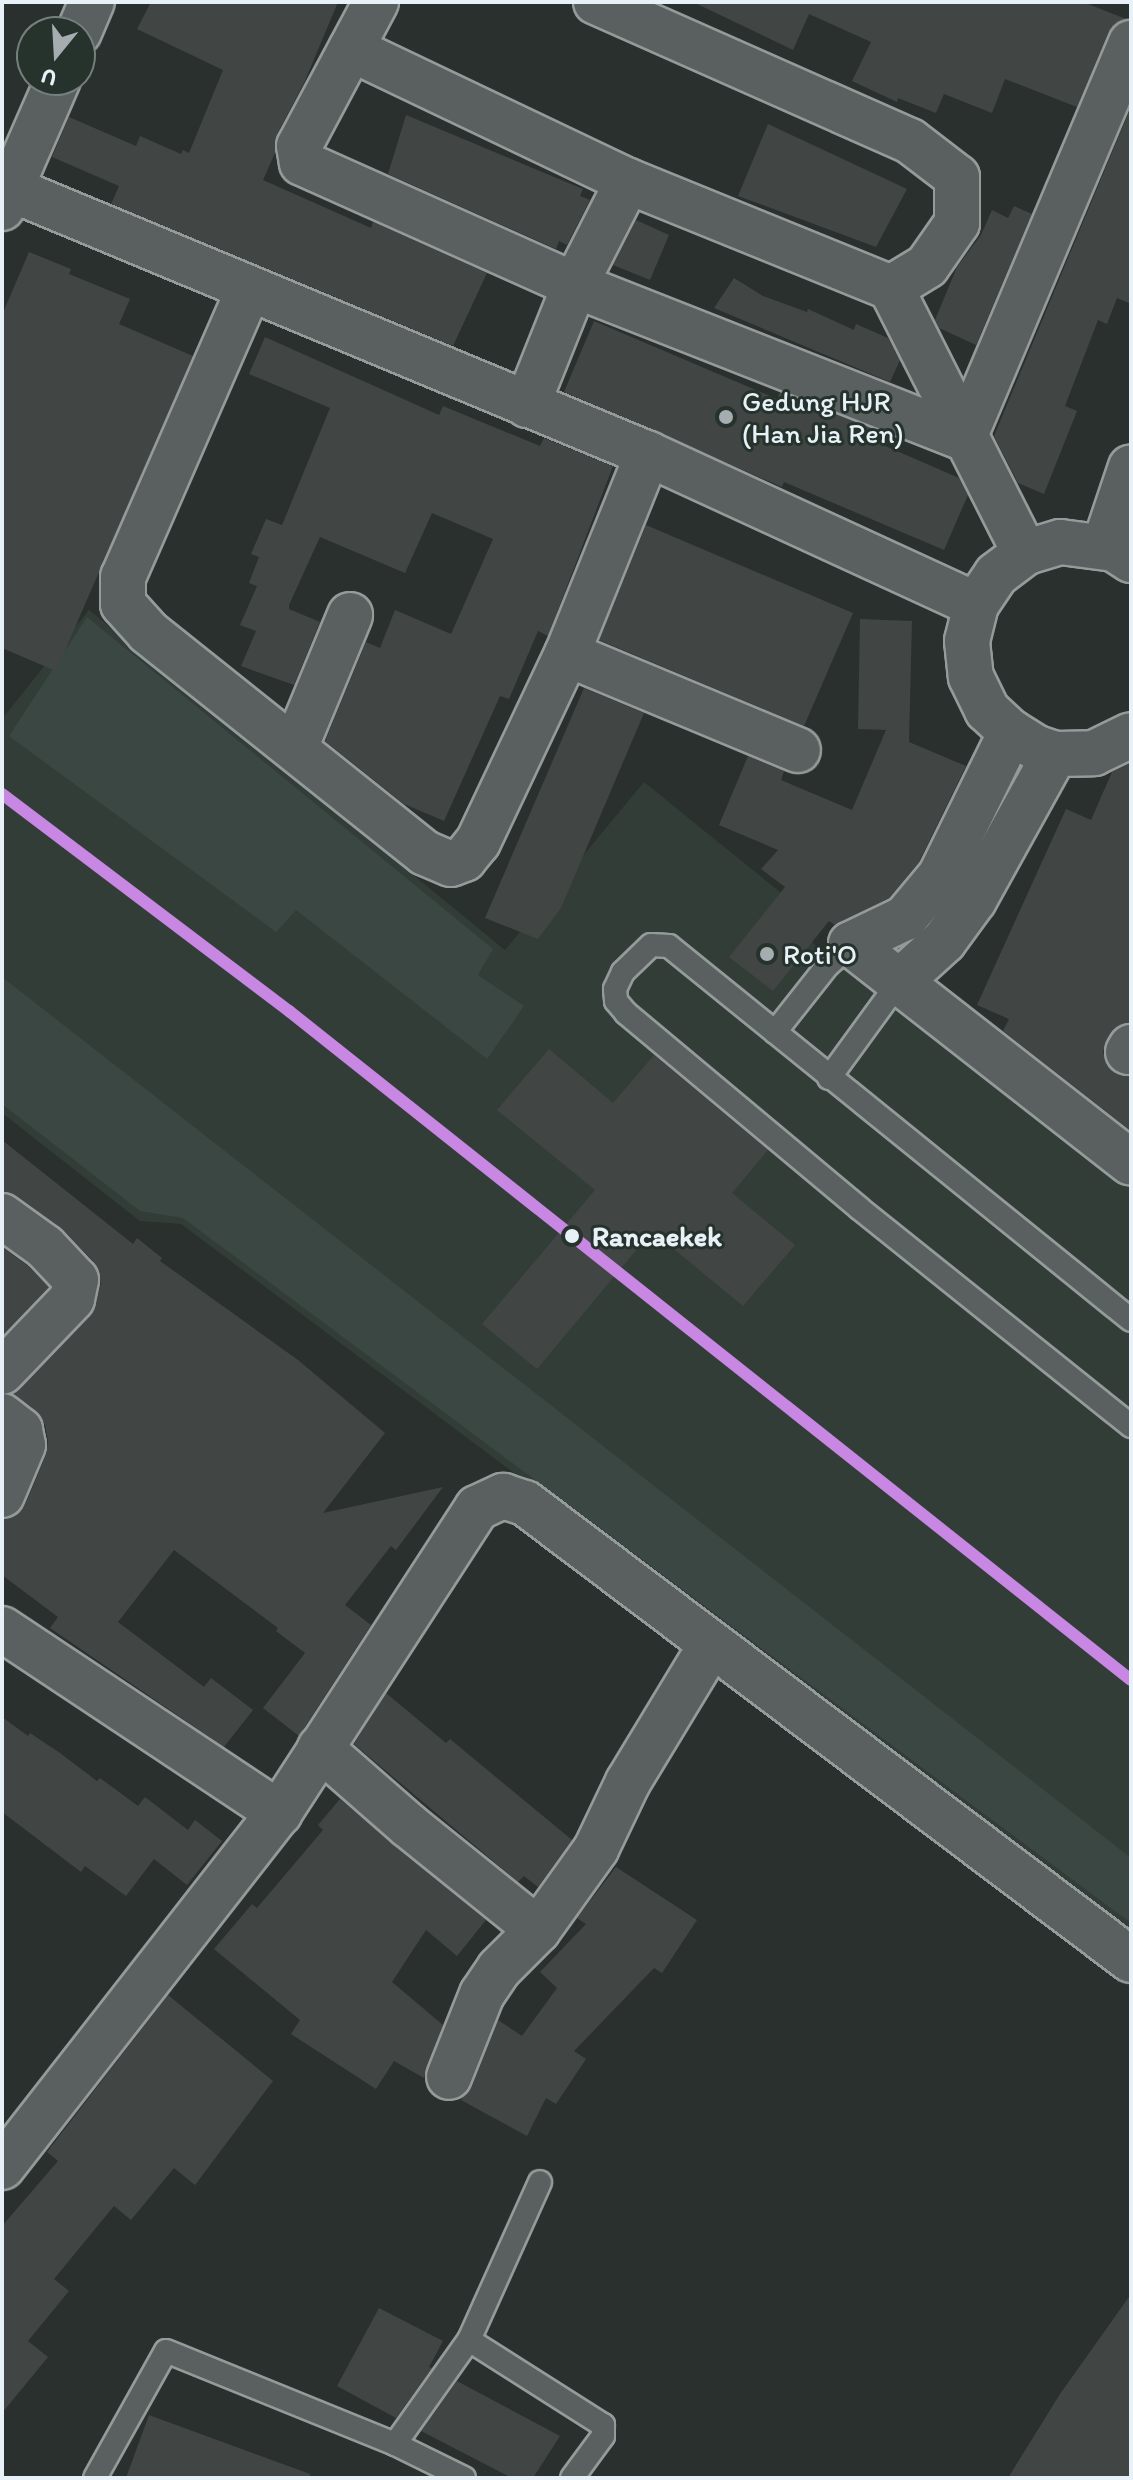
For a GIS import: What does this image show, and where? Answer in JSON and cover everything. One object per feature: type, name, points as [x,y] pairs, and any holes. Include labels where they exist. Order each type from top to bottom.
[{"type":"street","points":[[376,2],[299,146],[302,163],[575,285],[964,438]]},
{"type":"street","points":[[596,2],[910,141],[957,177],[957,223],[927,266],[891,288]]},
{"type":"street","points":[[964,438],[1131,43]]},
{"type":"street","points":[[351,49],[628,181],[891,288],[964,438],[1025,553]]},
{"type":"street","points":[[51,96],[7,198],[249,289],[648,454],[976,605]]},
{"type":"street","points":[[527,405],[575,285],[628,181]]},
{"type":"street","points":[[249,289],[123,577],[123,604],[148,632],[425,853],[451,864],[464,859],[478,842],[567,654],[648,454]]},
{"type":"street","points":[[1131,467],[1118,554],[1060,542],[1025,553],[996,575],[976,605],[967,641],[971,677],[987,710],[1011,732],[1037,748],[1055,754],[1094,753],[1131,735]]},
{"type":"street","points":[[295,748],[350,615]]},
{"type":"street","points":[[567,654],[798,750]]},
{"type":"street","points":[[1011,732],[940,876],[905,918],[851,944],[1131,1163]]},
{"type":"street","points":[[899,982],[944,941],[974,900],[1055,754]]},
{"type":"street","points":[[2,1216],[45,1247],[76,1280],[72,1299],[2,1372]]},
{"type":"street","points":[[2,1416],[20,1430],[23,1445],[2,1495]]},
{"type":"street","points":[[2,2167],[279,1813],[477,1508],[503,1496],[525,1503],[1131,1960]]},
{"type":"street","points":[[2,1629],[279,1813]]},
{"type":"street","points":[[449,2077],[482,1994],[499,1969],[538,1930],[596,1849],[628,1782],[711,1645]]},
{"type":"street","points":[[320,1748],[408,1825],[538,1930]]},
{"type":"lane","points":[[775,1032],[828,965],[851,944]]},
{"type":"lane","points":[[1131,1320],[669,946],[651,945],[639,953],[615,989],[616,1001],[626,1013],[859,1208],[1131,1426]]},
{"type":"lane","points":[[829,1078],[899,982]]},
{"type":"lane","points":[[395,2444],[469,2340],[540,2182]]},
{"type":"lane","points":[[469,2340],[603,2425],[603,2436],[572,2478]]},
{"type":"lane","points":[[95,2478],[166,2351],[395,2444],[464,2478]]},
{"type":"shaded area","points":[[89,610],[505,950],[644,782],[811,917],[800,933],[1131,1188],[1131,1934],[181,1224],[140,1221],[2,1113],[2,719]]},
{"type":"shaded area","points":[[87,617],[493,949],[478,975],[524,1006],[487,1059],[296,910],[276,932],[9,736]]},
{"type":"shaded area","points":[[2,977],[1131,1858],[1131,1923],[183,1218],[140,1211],[2,1104]]},
{"type":"building","points":[[151,2],[338,2],[304,83],[277,134],[275,153],[263,180],[371,228],[373,222],[487,273],[453,346],[111,204],[119,186],[52,157],[69,117],[136,146],[140,136],[181,154],[183,150],[189,153],[223,70],[137,29]]},
{"type":"building","points":[[693,2],[1083,2],[1126,19],[1115,24],[1108,33],[1077,107],[1005,79],[992,113],[944,94],[936,113],[898,98],[897,102],[852,81],[871,42],[809,14],[793,50]]},
{"type":"building","points":[[1131,107],[1131,304],[1117,298],[1107,324],[1098,320],[1065,406],[1077,411],[1044,494],[1018,483],[994,436]]},
{"type":"building","points":[[406,115],[583,189],[580,196],[590,200],[567,245],[559,241],[556,249],[388,174]]},
{"type":"building","points":[[768,124],[907,189],[876,247],[738,196]]},
{"type":"building","points":[[1014,206],[1032,214],[976,345],[939,328],[935,320],[957,267],[981,235],[992,210],[1008,218]]},
{"type":"building","points":[[636,220],[669,235],[650,280],[613,265]]},
{"type":"building","points":[[29,252],[71,269],[69,274],[130,299],[119,324],[193,356],[56,671],[2,648],[2,315]]},
{"type":"building","points":[[734,278],[763,296],[807,312],[808,309],[854,330],[856,324],[888,338],[900,360],[890,382],[714,308]]},
{"type":"building","points":[[594,321],[777,399],[780,392],[871,428],[867,438],[959,478],[968,495],[944,550],[784,482],[782,487],[564,392]]},
{"type":"building","points":[[265,337],[439,415],[443,406],[540,446],[544,438],[613,466],[548,636],[538,631],[509,699],[500,696],[444,821],[404,804],[325,741],[366,642],[380,648],[395,610],[451,634],[493,539],[432,513],[405,573],[320,537],[289,605],[289,609],[320,622],[294,685],[241,666],[256,631],[240,625],[257,586],[249,583],[259,557],[251,554],[266,519],[282,525],[330,408],[249,374]]},
{"type":"building","points":[[646,525],[853,613],[804,726],[599,640]]},
{"type":"building","points":[[860,619],[912,621],[909,742],[966,766],[919,862],[889,898],[835,925],[829,921],[773,991],[729,957],[785,887],[761,869],[778,850],[719,825],[748,756],[784,771],[781,780],[852,810],[886,730],[858,729]]},
{"type":"building","points":[[584,688],[644,713],[561,908],[538,939],[485,918]]},
{"type":"building","points":[[1131,763],[1131,1022],[1118,1026],[1110,1034],[1103,1052],[1107,1065],[1115,1073],[1131,1076],[1131,1131],[1003,1031],[1009,1019],[977,1005],[1066,809],[1091,820],[1112,772]]},
{"type":"building","points":[[549,1049],[613,1103],[654,1055],[768,1150],[732,1193],[795,1245],[743,1306],[652,1231],[537,1369],[482,1324],[595,1190],[497,1110]]},
{"type":"building","points":[[2,1140],[133,1244],[137,1238],[162,1258],[160,1261],[298,1360],[385,1433],[323,1513],[443,1487],[396,1550],[391,1546],[345,1605],[371,1625],[299,1736],[263,1708],[305,1653],[276,1631],[278,1628],[174,1550],[118,1622],[204,1687],[211,1678],[253,1710],[224,1747],[50,1628],[58,1617],[2,1575],[2,1519],[16,1515],[25,1505],[46,1455],[48,1441],[45,1425],[36,1411],[12,1394],[90,1316],[101,1284],[95,1263],[63,1230],[17,1196],[2,1191]]},
{"type":"building","points":[[2,1247],[49,1287],[2,1336]]},
{"type":"building","points":[[386,1693],[446,1743],[450,1739],[572,1840],[538,1887],[524,1876],[518,1882],[354,1744]]},
{"type":"building","points":[[2,1717],[28,1736],[30,1733],[60,1753],[97,1781],[100,1778],[138,1806],[145,1797],[188,1830],[195,1820],[222,1841],[187,1885],[154,1859],[126,1896],[85,1866],[81,1872],[2,1812]]},
{"type":"building","points":[[340,1799],[486,1920],[457,1956],[426,1930],[392,1982],[443,2025],[424,2078],[394,2061],[376,2089],[291,2034],[300,2020],[214,1949],[252,1904],[257,1908],[323,1830],[318,1825]]},
{"type":"building","points":[[616,1867],[697,1920],[662,1973],[654,1968],[574,2051],[586,2059],[556,2104],[546,2098],[527,2136],[461,2100],[472,2086],[498,2020],[522,2036],[557,1988],[540,1972],[586,1924],[577,1918]]},
{"type":"building","points":[[168,1995],[273,2081],[195,2185],[174,2168],[131,2220],[114,2206],[54,2279],[69,2291],[28,2341],[48,2357],[2,2413],[2,2226],[58,2161],[47,2152]]},
{"type":"building","points":[[1131,2294],[1131,2478],[1008,2478],[1060,2394]]},
{"type":"building","points":[[379,2308],[443,2341],[429,2367],[432,2368],[396,2418],[337,2386]]},
{"type":"building","points":[[457,2381],[560,2436],[533,2478],[512,2478],[421,2431]]},
{"type":"building","points":[[149,2415],[310,2474],[310,2478],[126,2478]]},
{"type":"transit line","points":[[2,794],[289,1011],[1131,1680]]},
{"type":"place","name":"Gedung HJR (Han Jia Ren)","points":[[726,417]]},
{"type":"place","name":"Roti'O","points":[[767,954]]},
{"type":"place","name":"Rancaekek","points":[[572,1236]]}]
